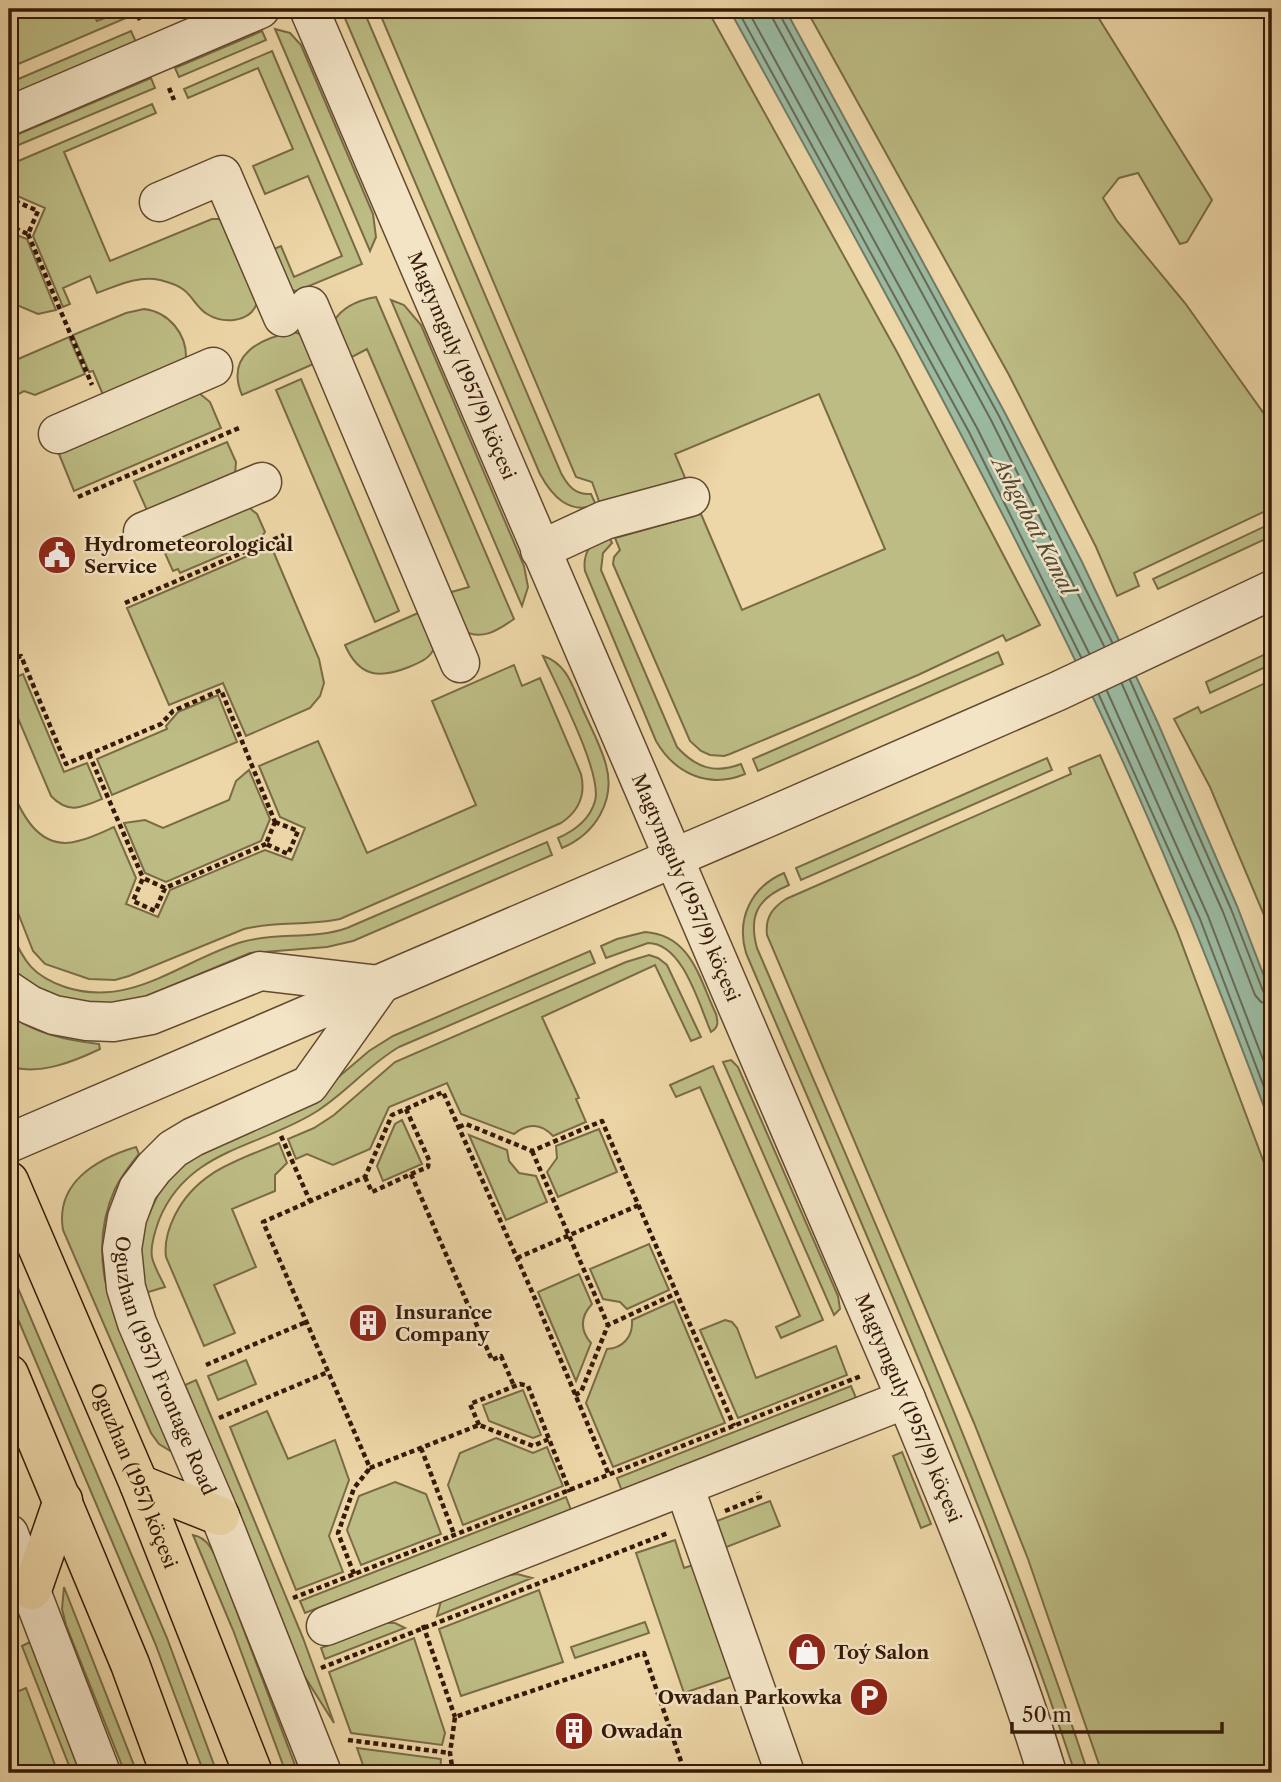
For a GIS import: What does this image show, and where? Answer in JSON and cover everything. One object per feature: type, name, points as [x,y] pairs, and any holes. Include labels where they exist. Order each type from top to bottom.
[{"type":"main road","name":"Oguzhan (1957) köçesi","points":[[9,1181],[139,1484],[253,1773]]},
{"type":"main road","points":[[9,1374],[130,1664],[170,1773]]},
{"type":"main road","points":[[139,1484],[220,1516]]},
{"type":"main road","points":[[32,1590],[62,1500]]},
{"type":"street","points":[[9,116],[260,9]]},
{"type":"street","name":"Magtymguly (1957/9) köçesi","points":[[309,9],[906,1399],[1023,1693],[1047,1773]]},
{"type":"street","points":[[159,202],[222,175],[296,312],[460,663]]},
{"type":"street","points":[[58,434],[213,367]]},
{"type":"street","points":[[143,532],[261,482]]},
{"type":"street","points":[[540,550],[605,520],[690,497]]},
{"type":"street","points":[[9,1143],[1058,691],[1272,590]]},
{"type":"street","points":[[9,991],[30,1005],[54,1015],[87,1021],[113,1021],[150,1015],[260,971],[380,985]]},
{"type":"street","name":"Oguzhan (1957) Frontage Road","points":[[322,1773],[220,1516],[137,1323],[125,1289],[122,1249],[127,1217],[138,1189],[154,1168],[173,1149],[193,1137],[309,1086],[380,985]]},
{"type":"street","points":[[326,1626],[906,1399]]},
{"type":"street","points":[[684,1486],[785,1773]]},
{"type":"street","points":[[9,1534],[101,1773]]},
{"type":"path","points":[[135,9],[140,20]]},
{"type":"path","points":[[169,88],[174,100]]},
{"type":"path","points":[[9,217],[15,201],[38,211],[29,234],[104,414]]},
{"type":"path","points":[[9,226],[29,234]]},
{"type":"path","points":[[78,497],[239,428]]},
{"type":"path","points":[[125,603],[284,535]]},
{"type":"path","points":[[9,661],[21,656],[66,764],[162,723],[173,710],[221,690],[275,822],[266,844],[165,888],[155,911],[133,901],[143,878]]},
{"type":"path","points":[[89,754],[143,878],[165,888]]},
{"type":"path","points":[[266,844],[288,854],[298,831],[275,822]]},
{"type":"path","points":[[370,1468],[262,1222],[365,1177],[392,1115],[443,1092],[609,1475]]},
{"type":"path","points":[[365,1177],[372,1192],[428,1167],[429,1160],[406,1109]]},
{"type":"path","points":[[459,1127],[466,1125],[532,1151],[602,1121],[734,1426]]},
{"type":"path","points":[[281,1136],[310,1201]]},
{"type":"path","points":[[532,1151],[608,1325]]},
{"type":"path","points":[[411,1174],[492,1360],[501,1356],[514,1386]]},
{"type":"path","points":[[517,1258],[639,1205]]},
{"type":"path","points":[[575,1395],[581,1392],[608,1325],[677,1293]]},
{"type":"path","points":[[206,1365],[306,1322]]},
{"type":"path","points":[[219,1418],[328,1372]]},
{"type":"path","points":[[293,1598],[869,1373]]},
{"type":"path","points":[[479,1425],[470,1404],[523,1383],[528,1386],[572,1497]]},
{"type":"path","points":[[354,1574],[338,1533],[354,1488],[370,1468],[479,1425],[533,1446],[549,1439]]},
{"type":"path","points":[[421,1448],[454,1534]]},
{"type":"path","points":[[321,1668],[760,1497],[757,1489]]},
{"type":"path","points":[[411,1592],[455,1717],[450,1753],[453,1773]]},
{"type":"path","points":[[455,1717],[644,1653],[685,1773]]},
{"type":"path","points":[[348,1740],[450,1753]]},
{"type":"shaded area","points":[[9,9],[91,9],[97,21],[123,11],[126,18],[9,68]]},
{"type":"shaded area","points":[[341,9],[363,9],[561,473],[573,489],[591,494],[596,505],[578,507],[562,502],[540,474]]},
{"type":"shaded area","points":[[378,9],[707,9],[897,352],[1040,625],[1006,641],[1003,635],[918,675],[724,756],[710,755],[690,741],[613,564],[614,557],[620,550],[615,538],[701,514],[742,610],[885,549],[819,394],[675,454],[686,480],[600,504],[592,482],[576,477]]},
{"type":"shaded area","points":[[806,9],[1093,9],[1212,200],[1187,242],[1180,244],[1138,173],[1119,178],[1103,198],[1117,221],[1185,303],[1272,425],[1272,508],[1134,573],[1139,586],[1117,596],[1096,547],[1009,375]]},
{"type":"shaded area","points":[[275,29],[290,33],[301,45],[373,214],[376,237],[370,251]]},
{"type":"shaded area","points":[[131,31],[136,42],[9,96],[9,83]]},
{"type":"shaded area","points":[[262,31],[266,40],[179,77],[175,68]]},
{"type":"shaded area","points":[[272,51],[362,264],[297,291],[289,290],[269,251],[281,246],[294,277],[342,256],[308,176],[265,194],[253,166],[293,149],[258,68],[188,98],[184,89]]},
{"type":"shaded area","points":[[151,78],[155,88],[9,149],[9,138]]},
{"type":"shaded area","points":[[152,104],[156,113],[64,152],[110,261],[212,219],[220,219],[257,303],[248,315],[242,318],[228,320],[213,317],[204,312],[182,288],[152,279],[128,282],[97,293],[90,276],[63,288],[70,304],[63,307],[33,236],[45,208],[13,194],[9,203],[9,165]]},
{"type":"shaded area","points":[[9,232],[27,239],[56,310],[38,314],[17,305],[9,309]]},
{"type":"shaded area","points":[[376,297],[514,619],[482,635],[461,629],[448,593],[469,587],[367,349],[352,357],[348,356],[334,321],[352,304]]},
{"type":"shaded area","points":[[391,300],[404,305],[421,325],[524,566],[528,587],[522,606]]},
{"type":"shaded area","points":[[144,309],[161,315],[175,326],[186,350],[186,359],[106,402],[73,335],[126,313]]},
{"type":"shaded area","points":[[294,332],[303,335],[318,362],[242,395],[238,369],[242,359],[258,344]]},
{"type":"shaded area","points":[[69,337],[85,374],[35,395],[24,391],[9,399],[9,363]]},
{"type":"shaded area","points":[[301,379],[399,611],[375,622],[276,390]]},
{"type":"shaded area","points":[[199,393],[210,402],[221,428],[74,491],[59,454]]},
{"type":"shaded area","points":[[227,442],[236,462],[235,475],[150,517],[134,481]]},
{"type":"shaded area","points":[[247,506],[257,514],[265,532],[260,539],[180,573],[178,569],[173,571],[159,540]]},
{"type":"shaded area","points":[[1272,523],[1272,536],[1158,589],[1153,579]]},
{"type":"shaded area","points":[[607,531],[612,543],[603,553],[601,570],[677,747],[691,760],[706,767],[723,769],[741,764],[745,774],[719,780],[694,776],[673,762],[656,741],[585,571],[585,558],[589,548]]},
{"type":"shaded area","points":[[271,546],[319,659],[324,683],[320,696],[310,708],[246,736],[223,683],[169,705],[127,608]]},
{"type":"shaded area","points":[[425,610],[435,646],[428,657],[409,667],[388,673],[371,672],[357,664],[345,645]]},
{"type":"shaded area","points":[[1272,651],[1272,664],[1210,693],[1206,682]]},
{"type":"shaded area","points":[[998,652],[1003,664],[758,771],[753,759]]},
{"type":"shaded area","points":[[543,656],[558,665],[569,678],[601,751],[608,778],[608,791],[600,815],[584,834],[562,848],[558,838],[585,819],[593,807],[596,788],[585,751]]},
{"type":"shaded area","points":[[514,665],[522,686],[540,678],[581,774],[583,789],[580,802],[561,823],[340,919],[244,929],[115,980],[89,979],[45,964],[33,951],[9,890],[9,784],[19,807],[33,828],[52,841],[78,841],[114,827],[136,878],[126,904],[158,917],[170,890],[265,850],[292,860],[305,828],[280,817],[259,766],[318,741],[367,853],[476,805],[432,701]]},
{"type":"shaded area","points":[[23,674],[64,772],[87,763],[102,799],[75,808],[57,802],[51,796],[9,697],[9,680]]},
{"type":"shaded area","points":[[1272,680],[1272,934],[1210,787],[1174,719],[1198,707],[1201,713]]},
{"type":"shaded area","points":[[218,695],[237,742],[112,795],[97,759],[167,729],[166,726],[178,712]]},
{"type":"shaded area","points":[[1100,755],[1177,931],[1272,1184],[1272,1773],[1102,1773],[1028,1559],[974,1423],[767,935],[767,923],[771,914],[786,899],[1071,774],[1069,768]]},
{"type":"shaded area","points":[[1047,758],[1052,770],[801,880],[796,868]]},
{"type":"shaded area","points":[[249,770],[270,819],[261,841],[166,882],[145,873],[124,823],[145,820],[163,828],[229,800],[236,781]]},
{"type":"shaded area","points":[[547,842],[552,855],[353,941],[327,947],[250,953],[137,1000],[92,1006],[49,994],[24,979],[9,964],[11,932],[25,960],[45,978],[65,987],[89,992],[112,992],[156,980],[242,942],[268,937],[321,934],[347,928]]},
{"type":"shaded area","points":[[784,873],[789,885],[763,902],[755,917],[757,948],[889,1255],[973,1460],[1014,1564],[1088,1773],[1075,1773],[1001,1565],[961,1462],[746,953],[743,928],[749,906],[763,887]]},
{"type":"shaded area","points":[[645,932],[673,941],[691,961],[716,1014],[717,1024],[711,1032],[688,977],[671,953],[648,943],[606,958],[601,946]]},
{"type":"shaded area","points":[[590,951],[595,963],[399,1047],[314,1113],[205,1165],[187,1179],[171,1197],[159,1220],[153,1238],[152,1257],[165,1287],[145,1293],[140,1246],[144,1225],[160,1190],[170,1177],[193,1157],[315,1097],[369,1051],[393,1036]]},
{"type":"shaded area","points":[[649,955],[667,965],[701,1037],[691,1041],[655,965],[542,1017],[579,1098],[576,1099],[586,1122],[553,1136],[534,1126],[514,1134],[461,1114],[447,1083],[389,1107],[370,1149],[333,1165],[307,1154],[296,1159],[288,1139],[314,1128],[334,1115],[395,1062],[626,962]]},
{"type":"shaded area","points":[[9,1015],[52,1035],[99,1044],[100,1049],[68,1063],[45,1068],[11,1067]]},
{"type":"shaded area","points":[[731,1060],[738,1067],[838,1296],[840,1309],[834,1315],[723,1062]]},
{"type":"shaded area","points":[[713,1066],[823,1320],[781,1338],[776,1327],[800,1316],[700,1087],[676,1097],[670,1085]]},
{"type":"shaded area","points":[[402,1120],[422,1164],[383,1181],[377,1166],[395,1124]]},
{"type":"shaded area","points":[[599,1129],[617,1172],[558,1197],[547,1172],[557,1158],[556,1146]]},
{"type":"shaded area","points":[[469,1135],[507,1150],[509,1161],[519,1173],[536,1176],[547,1202],[506,1220]]},
{"type":"shaded area","points":[[279,1143],[287,1163],[275,1175],[275,1191],[232,1209],[256,1267],[214,1285],[235,1333],[204,1346],[166,1257],[170,1225],[184,1200],[206,1178],[233,1162]]},
{"type":"shaded area","points":[[136,1147],[139,1154],[117,1185],[107,1213],[102,1259],[105,1281],[118,1325],[172,1452],[159,1444],[151,1433],[63,1230],[62,1213],[72,1186],[93,1166]]},
{"type":"shaded area","points":[[649,1244],[669,1290],[627,1309],[620,1302],[603,1299],[590,1269]]},
{"type":"shaded area","points":[[9,1267],[167,1638],[217,1773],[204,1773],[155,1643],[9,1298]]},
{"type":"shaded area","points":[[579,1274],[592,1304],[585,1314],[583,1324],[591,1343],[576,1381],[538,1292]]},
{"type":"shaded area","points":[[674,1301],[725,1423],[613,1467],[586,1403],[607,1349],[626,1341],[631,1332],[632,1320]]},
{"type":"shaded area","points":[[725,1320],[732,1322],[737,1328],[756,1378],[836,1346],[847,1375],[738,1418],[700,1330]]},
{"type":"shaded area","points":[[246,1360],[256,1384],[218,1400],[208,1376]]},
{"type":"shaded area","points":[[196,1380],[303,1638],[334,1723],[303,1674],[185,1385]]},
{"type":"shaded area","points":[[851,1386],[856,1398],[622,1491],[617,1478]]},
{"type":"shaded area","points":[[523,1390],[541,1435],[533,1438],[489,1421],[483,1405]]},
{"type":"shaded area","points":[[267,1411],[288,1459],[335,1440],[349,1480],[329,1536],[343,1572],[296,1590],[230,1427]]},
{"type":"shaded area","points":[[496,1438],[533,1453],[547,1447],[563,1486],[463,1525],[448,1485],[460,1453]]},
{"type":"shaded area","points":[[902,1452],[931,1524],[921,1528],[893,1456]]},
{"type":"shaded area","points":[[395,1482],[426,1494],[441,1534],[361,1565],[347,1530],[359,1496]]},
{"type":"shaded area","points":[[566,1497],[571,1510],[305,1613],[300,1601]]},
{"type":"shaded area","points":[[770,1501],[780,1526],[724,1548],[714,1522]]},
{"type":"shaded area","points":[[193,1535],[208,1544],[216,1559],[298,1773],[286,1773],[233,1630]]},
{"type":"shaded area","points":[[675,1540],[684,1568],[699,1563],[737,1675],[684,1693],[636,1553]]},
{"type":"shaded area","points":[[517,1574],[532,1578],[437,1616],[441,1601],[505,1576]]},
{"type":"shaded area","points":[[64,1587],[137,1773],[125,1773],[66,1625],[62,1609]]},
{"type":"shaded area","points":[[539,1590],[563,1662],[461,1696],[439,1629]]},
{"type":"shaded area","points":[[645,1622],[649,1633],[575,1658],[571,1647]]},
{"type":"shaded area","points":[[386,1623],[395,1623],[405,1628],[325,1659],[321,1648]]},
{"type":"shaded area","points":[[414,1638],[445,1733],[442,1745],[351,1733],[329,1672]]},
{"type":"shaded area","points":[[32,1641],[84,1773],[72,1773],[22,1646]]},
{"type":"shaded area","points":[[26,1688],[58,1773],[21,1773],[9,1740],[9,1695]]},
{"type":"shaded area","points":[[357,1748],[441,1759],[440,1773],[379,1773],[376,1765],[363,1765]]},
{"type":"water","name":"Ashgabat Kanal","points":[[729,9],[785,9],[1005,413],[1082,562],[1157,721],[1237,906],[1272,997],[1272,1128],[1176,884],[1135,788],[1069,647],[976,462]]},
{"type":"place","name":"Hydrometeorological Service","points":[[57,555]]},
{"type":"place","name":"Insurance Company","points":[[368,1323]]},
{"type":"place","name":"Toý Salon","points":[[807,1652]]},
{"type":"place","name":"Owadan Parkowka","points":[[869,1697]]},
{"type":"place","name":"Owadan","points":[[574,1731]]}]
